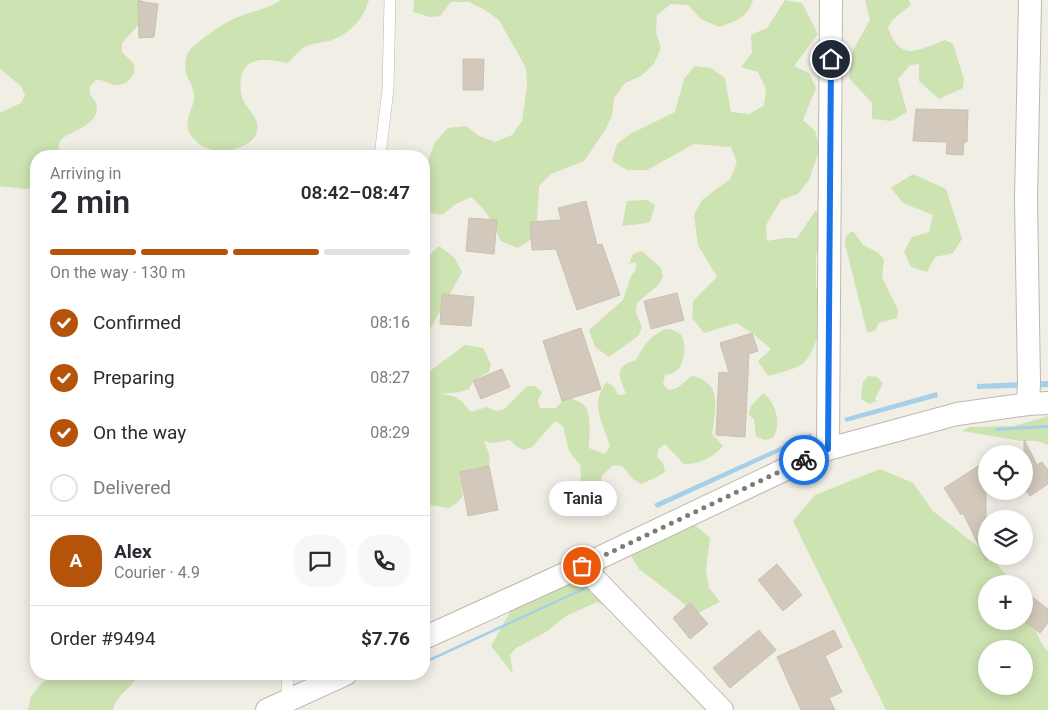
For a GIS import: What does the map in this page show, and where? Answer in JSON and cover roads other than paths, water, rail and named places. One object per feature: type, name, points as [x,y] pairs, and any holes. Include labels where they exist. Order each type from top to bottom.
[{"type":"street","points":[[828,449],[831,0]]},
{"type":"street","points":[[430,635],[582,566],[828,449],[957,414],[1038,404],[1029,382],[1026,191],[1030,0]]},
{"type":"street","points":[[582,566],[722,710]]},
{"type":"street","points":[[267,710],[333,680]]},
{"type":"lane","points":[[381,150],[388,89],[390,0]]},
{"type":"lane","points":[[287,680],[288,700]]},
{"type":"water","points":[[1048,381],[1048,387],[977,389],[977,384]]},
{"type":"water","points":[[937,392],[938,397],[846,422],[844,418]]},
{"type":"water","points":[[1048,425],[1048,428],[995,431],[996,428]]},
{"type":"water","points":[[811,433],[812,437],[657,508],[654,504]]},
{"type":"water","points":[[585,587],[586,589],[430,661],[430,658]]},
{"type":"place","name":"Tania","points":[[582,566]]}]
